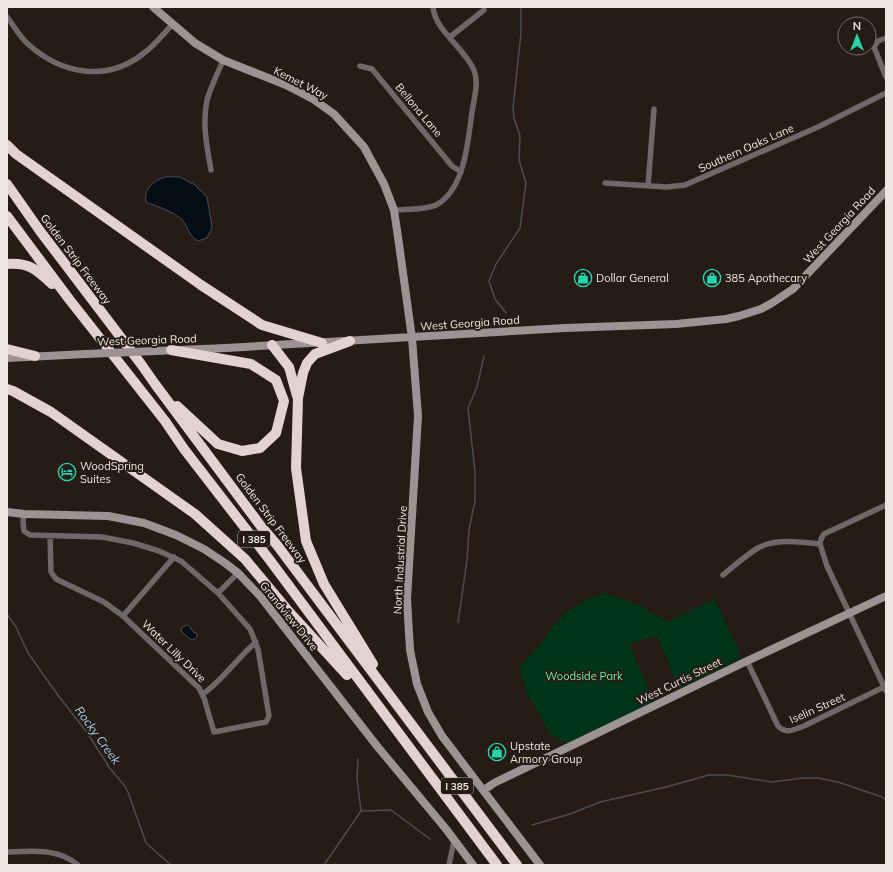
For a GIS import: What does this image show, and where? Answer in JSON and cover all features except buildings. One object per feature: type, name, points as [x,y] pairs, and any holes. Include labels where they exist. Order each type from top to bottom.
[{"type":"highway","points":[[7,145],[16,154],[201,285],[262,325],[322,343]]},
{"type":"highway","name":"Golden Strip Freeway","points":[[7,184],[40,231],[517,865]]},
{"type":"highway","name":"I 385","points":[[7,216],[68,299],[165,421],[188,455],[250,534],[497,865]]},
{"type":"highway","points":[[7,264],[23,264],[31,266],[68,299]]},
{"type":"highway","points":[[350,341],[315,354],[307,363],[303,373],[298,398],[296,468],[306,541],[324,584],[398,707]]},
{"type":"highway","points":[[272,345],[289,367],[298,398]]},
{"type":"highway","points":[[7,349],[35,356]]},
{"type":"highway","points":[[155,384],[218,444],[242,451],[260,448],[276,433],[284,401],[276,380],[251,364],[171,350]]},
{"type":"highway","points":[[7,389],[51,412],[195,514],[245,559],[290,613],[388,720]]},
{"type":"street","name":"Kemet Way","points":[[153,7],[172,25],[195,43],[223,60],[286,85],[313,99],[334,114],[364,147],[384,184],[394,210],[412,338]]},
{"type":"street","points":[[394,210],[417,209],[435,205],[447,196],[457,182],[467,153],[476,86],[474,71],[462,51],[439,24],[434,7]]},
{"type":"street","points":[[450,37],[484,10]]},
{"type":"street","points":[[7,17],[27,43],[46,58],[73,70],[87,72],[122,66],[134,60],[155,44],[172,25]]},
{"type":"street","points":[[886,38],[878,40],[874,48],[886,77]]},
{"type":"street","points":[[211,170],[205,134],[204,116],[207,99],[223,60]]},
{"type":"street","name":"Bellona Lane","points":[[360,66],[372,69],[452,166],[461,172]]},
{"type":"street","name":"Southern Oaks Lane","points":[[605,183],[675,187],[695,182],[818,127],[886,93]]},
{"type":"street","points":[[648,186],[654,109]]},
{"type":"street","name":"West Georgia Road","points":[[7,358],[322,343],[726,319],[750,313],[772,303],[793,289],[886,191]]},
{"type":"street","name":"North Industrial Drive","points":[[412,338],[418,416],[407,599],[410,650],[417,684],[428,712],[442,736],[540,865]]},
{"type":"street","points":[[885,688],[827,566],[820,544],[824,534],[886,505]]},
{"type":"street","name":"Grandview Drive","points":[[7,512],[24,514],[108,516],[144,523],[176,535],[204,549],[225,563],[238,573],[260,596],[377,746],[446,829],[473,865]]},
{"type":"street","name":"Water Lilly Drive","points":[[24,514],[24,530],[30,535],[102,537],[159,551],[181,561],[218,593],[250,629],[258,649],[269,716],[266,722],[214,732],[203,694],[199,688],[123,616],[104,602],[56,579],[51,572],[50,536]]},
{"type":"street","points":[[723,575],[759,548],[773,543],[789,541],[820,544]]},
{"type":"street","points":[[123,616],[174,557]]},
{"type":"street","points":[[218,593],[238,573]]},
{"type":"street","name":"West Curtis Street","points":[[484,790],[494,783],[886,596]]},
{"type":"street","points":[[203,694],[212,687],[256,642]]},
{"type":"street","name":"Iselin Street","points":[[747,661],[778,726],[784,731],[790,731],[804,726],[885,688]]},
{"type":"street","points":[[449,865],[454,841]]},
{"type":"street","points":[[7,852],[56,853],[66,857],[78,865]]},
{"type":"green space","name":"Woodside Park","points":[[605,593],[639,605],[667,622],[715,599],[742,658],[679,689],[657,636],[629,644],[654,702],[568,744],[552,736],[527,694],[519,667],[540,645],[565,613],[584,601]]},
{"type":"shaded area","points":[[164,177],[180,177],[195,185],[207,197],[212,227],[207,238],[198,241],[192,236],[180,218],[171,212],[146,202],[148,188],[153,183]]},
{"type":"shaded area","points":[[188,625],[193,632],[197,633],[197,637],[195,639],[191,640],[181,631],[182,627]]},
{"type":"waterway","points":[[506,313],[495,299],[489,281],[496,264],[520,228],[526,183],[519,160],[520,136],[514,118],[513,108],[521,33],[521,7]]},
{"type":"waterway","points":[[458,622],[467,560],[469,530],[475,501],[475,472],[468,408],[477,387],[484,356]]},
{"type":"waterway","name":"Rocky Creek","points":[[7,614],[16,627],[28,653],[86,731],[107,765],[124,785],[128,792],[146,843],[171,865]]},
{"type":"waterway","points":[[324,865],[361,811],[357,779],[358,759]]},
{"type":"waterway","points":[[532,825],[570,814],[600,802],[666,787],[709,775],[727,775],[772,782],[803,778],[818,778],[838,782],[882,797],[886,800]]},
{"type":"waterway","points":[[362,811],[391,810],[430,839]]},
{"type":"place","name":"Dollar General","points":[[583,278]]},
{"type":"place","name":"385 Apothecary","points":[[712,278]]},
{"type":"place","name":"WoodSpring Suites","points":[[67,472]]},
{"type":"place","name":"Upstate Armory Group","points":[[497,752]]}]
